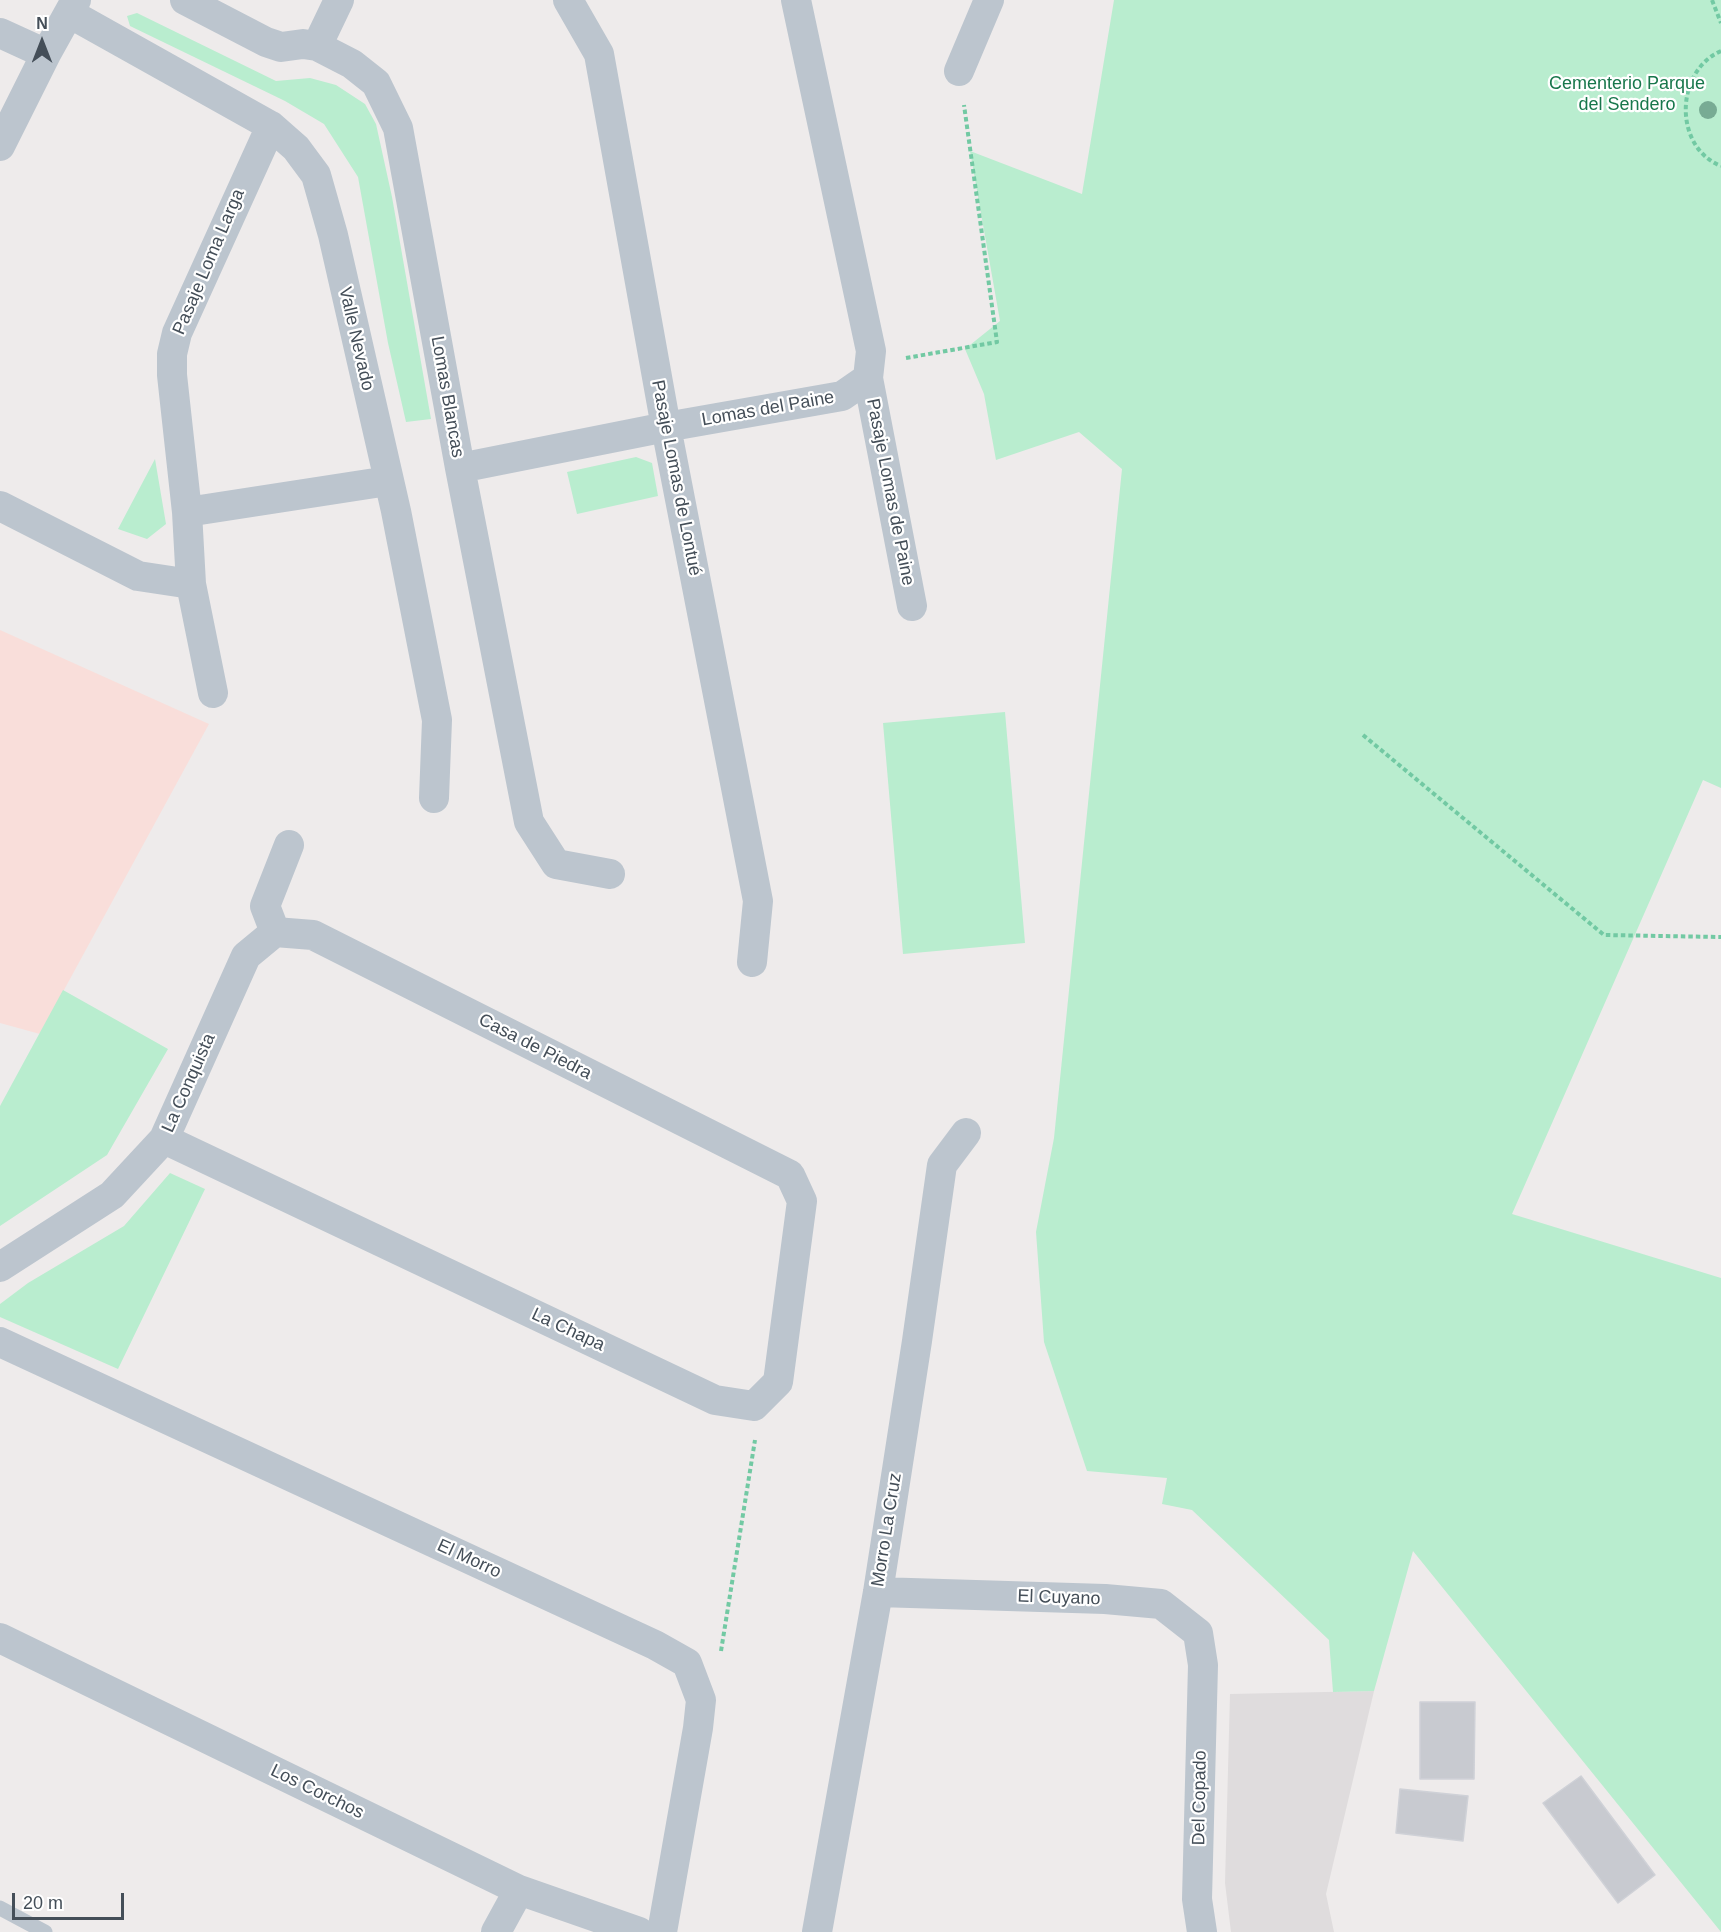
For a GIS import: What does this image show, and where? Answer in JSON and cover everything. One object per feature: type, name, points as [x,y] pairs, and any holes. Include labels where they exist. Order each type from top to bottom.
[{"type":"street","name":"Lomas Blancas","points":[[185,0],[266,42],[281,47],[303,44],[317,46],[352,64],[376,83],[398,128],[460,468],[529,822],[556,864],[610,874]]},
{"type":"street","points":[[317,46],[339,0]]},
{"type":"street","name":"Pasaje Lomas de Lontué","points":[[568,0],[599,54],[666,427],[758,901],[752,962]]},
{"type":"street","points":[[796,0],[871,351],[868,378]]},
{"type":"street","points":[[959,71],[989,0]]},
{"type":"street","points":[[0,146],[72,6]]},
{"type":"street","name":"Valle Nevado","points":[[72,6],[271,126],[296,148],[316,175],[333,235],[396,511],[437,720],[434,798]]},
{"type":"street","points":[[0,33],[46,54]]},
{"type":"street","name":"Pasaje Loma Larga","points":[[213,693],[191,584],[187,512],[172,375],[172,354],[177,333],[271,126]]},
{"type":"street","name":"Lomas del Paine","points":[[460,468],[666,427],[842,396],[868,378]]},
{"type":"street","name":"Pasaje Lomas de Paine","points":[[868,378],[912,606]]},
{"type":"street","points":[[187,512],[388,481]]},
{"type":"street","points":[[0,506],[138,576],[191,584]]},
{"type":"street","points":[[275,933],[265,906],[289,845]]},
{"type":"street","name":"La Conquista","points":[[0,1267],[112,1195],[165,1139],[246,956],[275,933]]},
{"type":"street","name":"Casa de Piedra","points":[[275,933],[313,935],[790,1175],[802,1201],[778,1382],[754,1406]]},
{"type":"street","name":"Morro La Cruz","points":[[817,1932],[878,1592],[942,1164],[966,1133]]},
{"type":"street","name":"La Chapa","points":[[165,1139],[716,1400],[754,1406]]},
{"type":"street","name":"El Morro","points":[[0,1341],[655,1645],[687,1663],[701,1700],[662,1932]]},
{"type":"street","name":"El Cuyano","points":[[878,1592],[1105,1599],[1161,1604],[1198,1633],[1203,1665]]},
{"type":"street","name":"Los Corchos","points":[[0,1638],[519,1890],[639,1932]]},
{"type":"street","name":"Del Copado","points":[[1202,1932],[1197,1899],[1203,1665]]},
{"type":"street","points":[[496,1932],[519,1890]]},
{"type":"lane","points":[[0,1908],[45,1932]]},
{"type":"path","points":[[1712,0],[1721,23]]},
{"type":"path","points":[[1721,51],[1698,69],[1691,82],[1685,104],[1687,125],[1696,146],[1713,163],[1721,166]]},
{"type":"path","points":[[868,378],[908,357],[997,342],[959,71]]},
{"type":"path","points":[[1363,735],[1604,935],[1721,937]]},
{"type":"path","points":[[701,1700],[720,1656],[722,1645],[755,1446],[754,1406]]},
{"type":"shaded area","points":[[0,630],[209,724],[40,1034],[0,1023]]},
{"type":"shaded area","points":[[1374,1691],[1326,1894],[1334,1932],[1231,1932],[1225,1883],[1230,1694]]},
{"type":"green space","name":"Cementerio Parque del Sendero","points":[[1114,0],[1721,0],[1721,788],[1703,780],[1512,1214],[1721,1278],[1721,1932],[1413,1551],[1374,1691],[1333,1692],[1329,1640],[1192,1510],[1162,1504],[1167,1478],[1087,1471],[1044,1342],[1036,1232],[1054,1138],[1122,469],[1079,432],[996,460],[984,394],[965,349],[1000,321],[970,151],[1082,194]]},
{"type":"green space","points":[[137,13],[276,81],[310,78],[336,85],[365,104],[376,124],[392,197],[431,419],[406,422],[388,343],[358,177],[324,124],[285,101],[130,26],[127,16]]},
{"type":"green space","points":[[636,457],[652,463],[658,496],[577,514],[567,472]]},
{"type":"green space","points":[[155,459],[166,524],[147,539],[118,529]]},
{"type":"green space","points":[[1005,712],[1025,943],[903,954],[883,723]]},
{"type":"green space","points":[[63,990],[168,1049],[107,1155],[0,1226],[0,1106]]},
{"type":"green space","points":[[170,1173],[205,1189],[118,1369],[0,1317],[0,1304],[28,1283],[124,1226]]},
{"type":"building","points":[[1420,1702],[1475,1702],[1474,1779],[1420,1779]]},
{"type":"building","points":[[1581,1776],[1655,1875],[1618,1903],[1543,1803]]},
{"type":"building","points":[[1400,1789],[1468,1796],[1463,1841],[1396,1833]]}]
